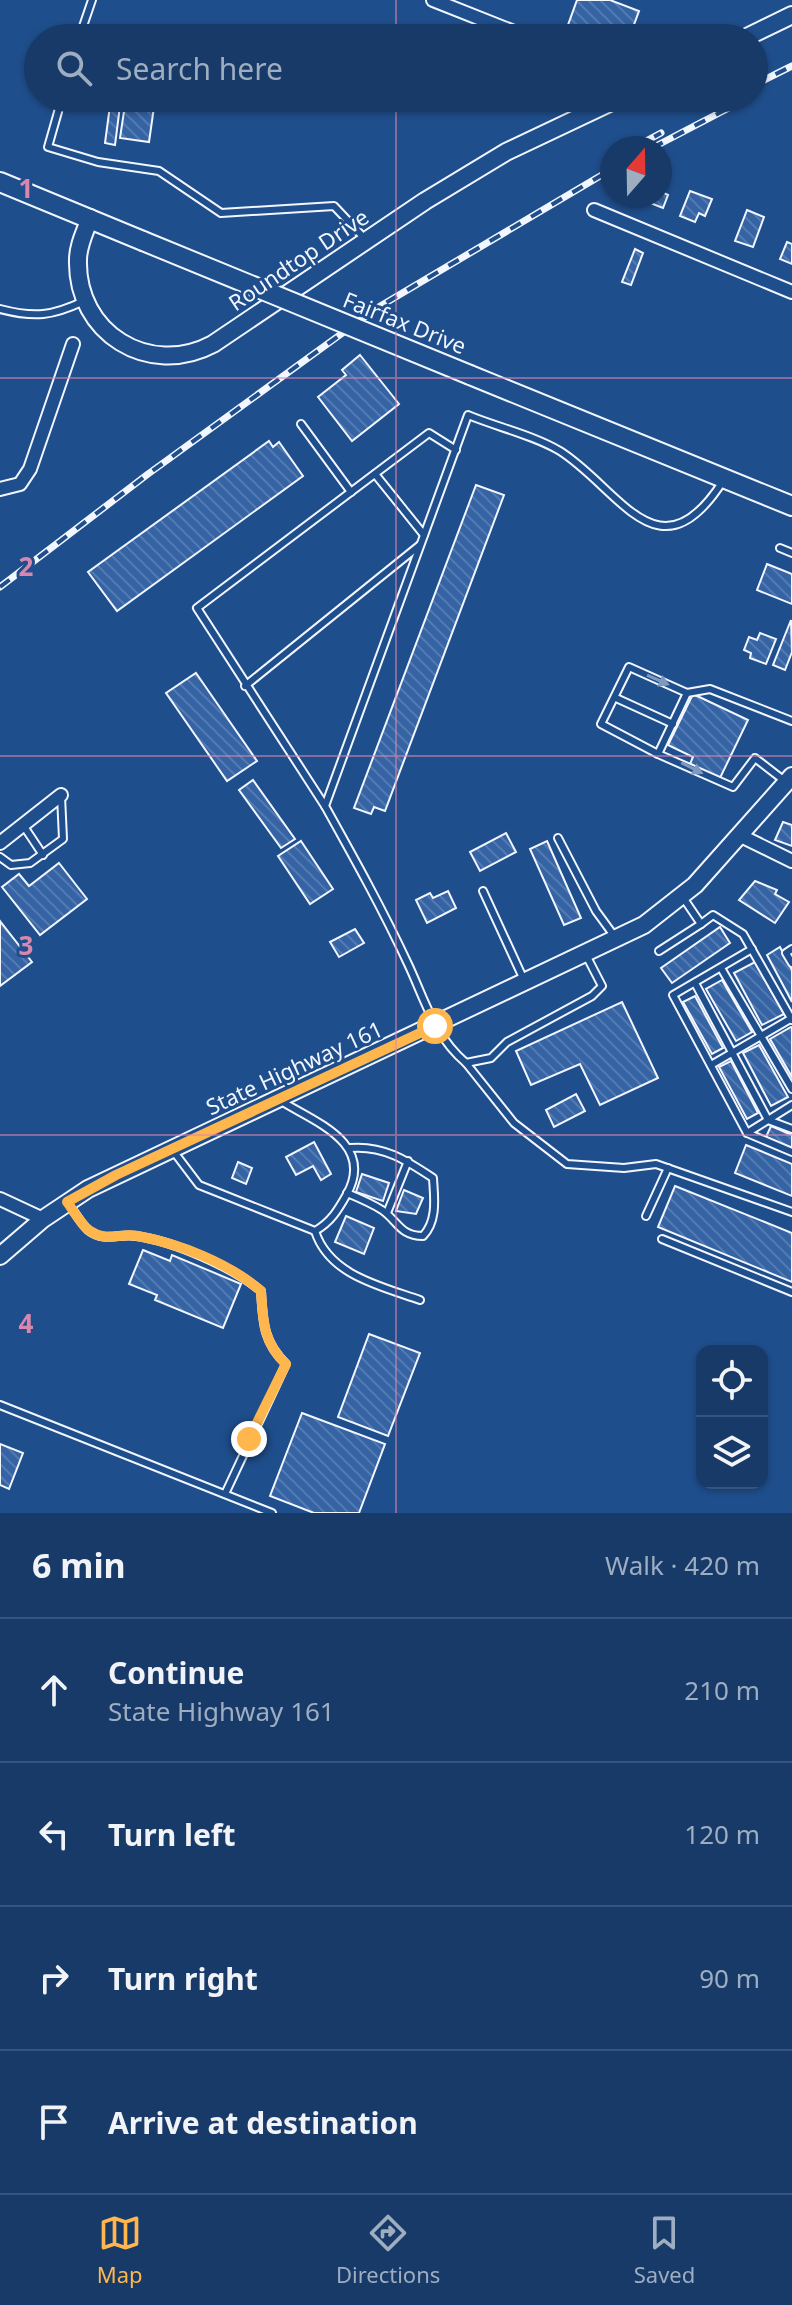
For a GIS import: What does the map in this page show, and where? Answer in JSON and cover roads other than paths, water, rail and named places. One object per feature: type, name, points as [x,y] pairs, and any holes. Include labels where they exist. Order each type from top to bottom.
[{"type":"main road","points":[[768,27],[792,15]]},
{"type":"main road","name":"Roundtop Drive","points":[[90,218],[78,260],[85,301],[97,324],[117,341],[145,354],[180,356],[213,344],[366,240],[506,152],[590,112]]},
{"type":"main road","name":"Fairfax Drive","points":[[0,182],[792,506]]},
{"type":"main road","name":"State Highway 161","points":[[0,1256],[67,1202],[171,1149],[617,940],[682,896],[741,836],[789,779]]},
{"type":"street","points":[[433,0],[494,24]]},
{"type":"street","points":[[594,210],[792,292]]},
{"type":"street","points":[[4,489],[20,484],[30,469],[73,344]]},
{"type":"street","points":[[0,843],[61,795]]},
{"type":"street","points":[[741,836],[792,861]]},
{"type":"street","points":[[0,1199],[43,1219]]},
{"type":"lane","points":[[84,24],[92,0]]},
{"type":"lane","points":[[58,112],[48,147],[98,162],[159,171],[221,213],[334,206],[366,240]]},
{"type":"lane","points":[[0,309],[20,314],[55,315],[85,301]]},
{"type":"lane","points":[[325,806],[468,415],[559,451],[637,517],[663,525],[681,525],[693,519],[706,507],[724,478]]},
{"type":"lane","points":[[301,424],[351,492]]},
{"type":"lane","points":[[456,450],[429,433],[197,608],[325,806],[447,1047],[466,1063],[514,1123],[567,1164],[624,1168],[656,1164],[792,1212]]},
{"type":"lane","points":[[375,474],[424,535]]},
{"type":"lane","points":[[245,686],[421,545]]},
{"type":"lane","points":[[780,548],[792,553]]},
{"type":"lane","points":[[789,779],[755,758],[733,787],[658,754],[601,724],[629,667],[687,693],[710,689],[792,721]]},
{"type":"lane","points":[[658,754],[687,693]]},
{"type":"lane","points":[[616,698],[673,724]]},
{"type":"lane","points":[[0,857],[11,865],[30,863],[63,839],[61,795]]},
{"type":"lane","points":[[23,825],[43,855]]},
{"type":"lane","points":[[558,838],[596,911],[617,940]]},
{"type":"lane","points":[[483,891],[525,983]]},
{"type":"lane","points":[[682,896],[701,924]]},
{"type":"lane","points":[[659,951],[713,915],[743,934],[792,1019],[711,1065]]},
{"type":"lane","points":[[752,949],[673,995],[747,1133],[792,1152]]},
{"type":"lane","points":[[792,949],[786,953],[792,963]]},
{"type":"lane","points":[[466,1063],[491,1058],[507,1042],[592,996],[602,986],[586,955]]},
{"type":"lane","points":[[721,968],[792,1089]]},
{"type":"lane","points":[[695,983],[768,1120],[792,1129]]},
{"type":"lane","points":[[171,1149],[199,1185],[315,1231],[330,1223],[347,1193],[354,1165],[350,1148],[332,1131],[278,1099]]},
{"type":"lane","points":[[747,1133],[792,1105]]},
{"type":"lane","points":[[347,1193],[387,1213],[400,1230],[414,1236],[423,1236],[428,1231],[435,1210],[433,1178],[408,1161],[373,1146],[350,1148]]},
{"type":"lane","points":[[387,1213],[408,1161]]},
{"type":"lane","points":[[646,1216],[668,1168]]},
{"type":"lane","points":[[67,1202],[89,1230],[109,1239],[135,1235],[210,1259],[241,1274],[261,1291],[264,1330],[270,1348],[286,1364],[225,1494]]},
{"type":"lane","points":[[315,1231],[320,1248],[335,1264],[420,1300]]},
{"type":"lane","points":[[662,1239],[792,1292]]},
{"type":"lane","points":[[0,1405],[272,1513]]},
{"type":"railway","points":[[768,78],[792,66]]},
{"type":"railway","points":[[672,138],[721,112]]},
{"type":"railway","points":[[655,136],[661,133]]},
{"type":"railway","points":[[0,587],[148,474],[377,308],[600,176]]}]
